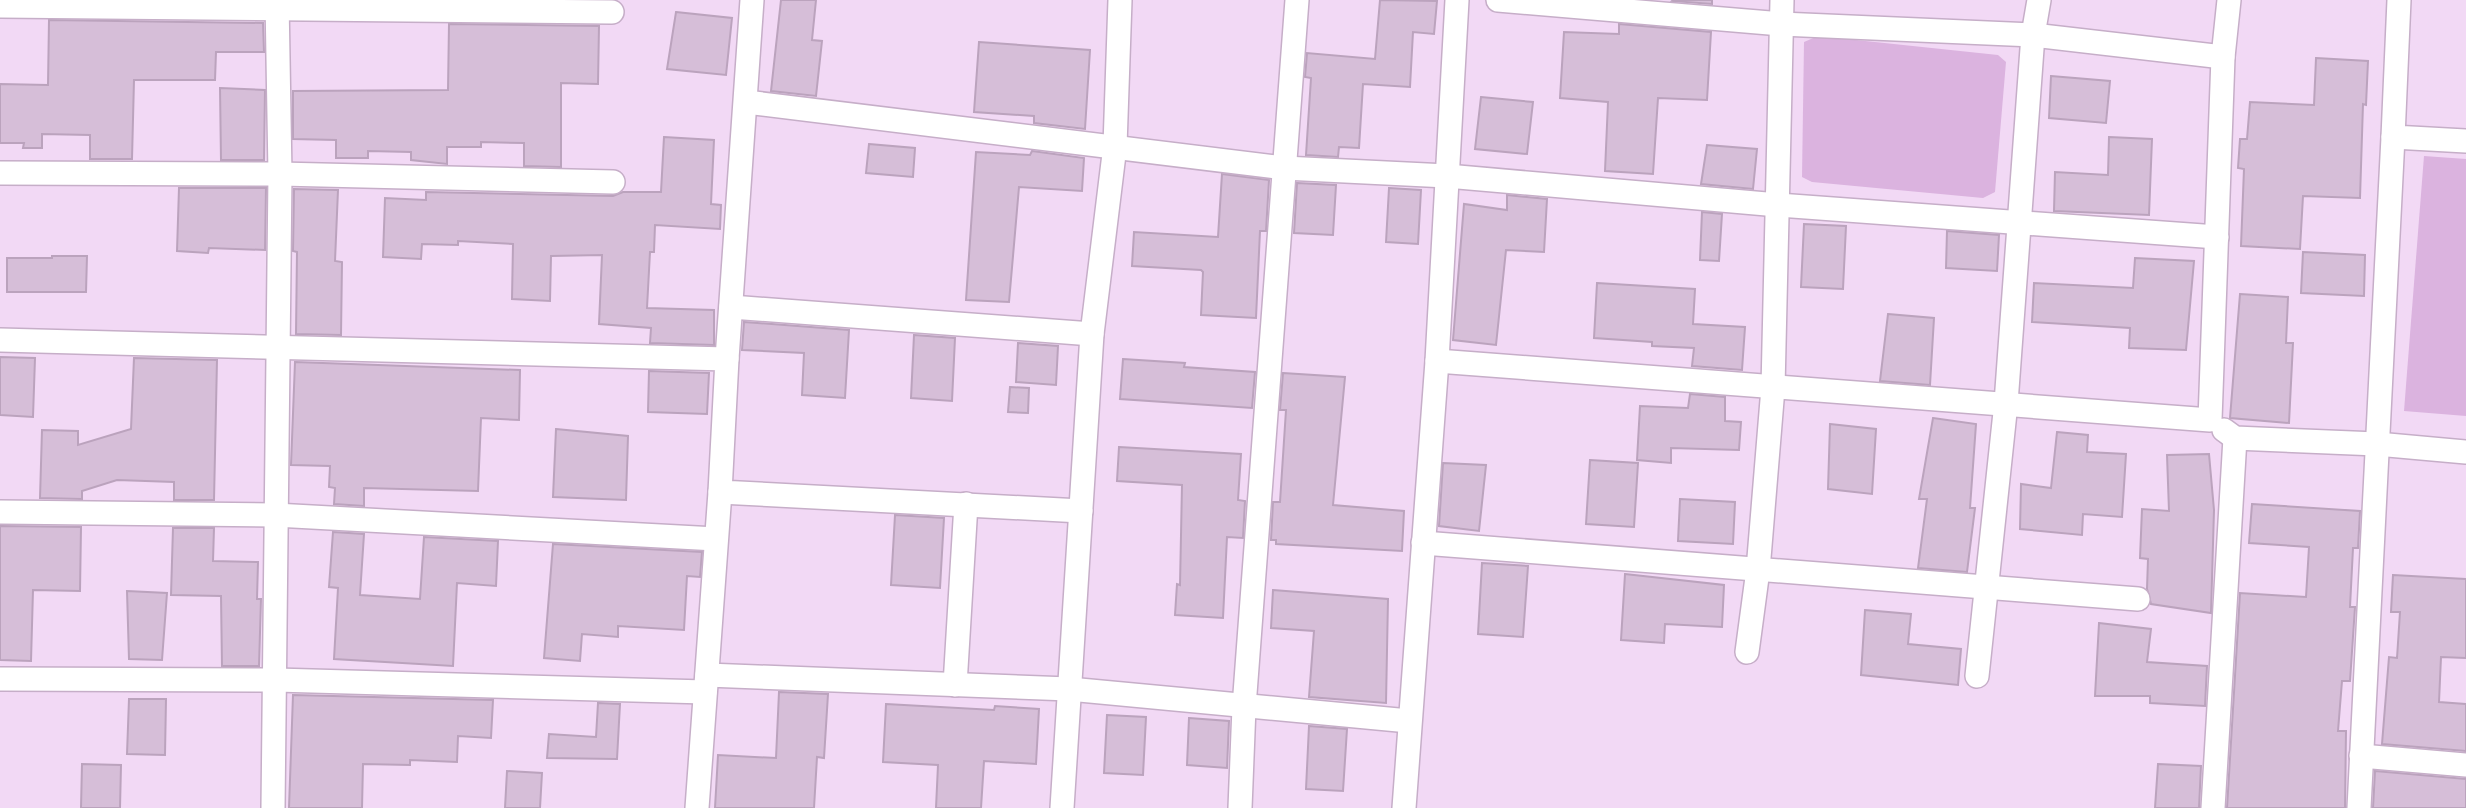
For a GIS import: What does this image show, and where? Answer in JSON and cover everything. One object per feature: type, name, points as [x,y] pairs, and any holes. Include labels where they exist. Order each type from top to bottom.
[{"type":"street","points":[[697,808],[752,0]]},
{"type":"street","points":[[1062,808],[1092,334],[1115,146],[1120,0]]},
{"type":"street","points":[[1240,808],[1244,707],[1297,0]]},
{"type":"street","points":[[1404,808],[1437,361],[1457,0]]},
{"type":"street","points":[[1498,0],[1626,5],[1781,24],[2034,35],[2223,57]]},
{"type":"street","points":[[1747,652],[1758,570],[1773,388],[1782,0]]},
{"type":"street","points":[[1977,676],[2006,403],[2034,35],[2039,0]]},
{"type":"street","points":[[2210,420],[2223,57],[2229,0]]},
{"type":"street","points":[[2359,808],[2399,0]]},
{"type":"street","points":[[0,6],[277,4],[612,12]]},
{"type":"street","points":[[272,808],[276,680],[275,515],[280,174],[277,4]]},
{"type":"street","points":[[746,102],[1284,168],[1447,176],[1779,205],[2020,220],[2217,237]]},
{"type":"street","points":[[2392,136],[2466,141]]},
{"type":"street","points":[[0,173],[280,174],[613,182]]},
{"type":"street","points":[[731,307],[1092,334]]},
{"type":"street","points":[[0,340],[727,359]]},
{"type":"street","points":[[1437,361],[2210,420],[2235,438],[2377,444],[2466,452]]},
{"type":"street","points":[[2213,808],[2235,438]]},
{"type":"street","points":[[720,492],[1081,510]]},
{"type":"street","points":[[955,685],[966,504]]},
{"type":"street","points":[[0,512],[275,515],[716,539]]},
{"type":"street","points":[[1423,543],[1986,589],[2137,598]]},
{"type":"street","points":[[0,679],[955,685],[1069,689],[1409,721]]},
{"type":"street","points":[[2361,756],[2466,765]]},
{"type":"shaded area","points":[[1818,36],[1998,55],[2006,62],[1995,192],[1983,198],[1812,182],[1802,177],[1804,42]]},
{"type":"shaded area","points":[[2424,156],[2466,159],[2466,416],[2404,411]]},
{"type":"building","points":[[781,0],[816,0],[812,40],[822,41],[816,96],[771,91]]},
{"type":"building","points":[[1380,0],[1437,1],[1434,34],[1413,32],[1410,87],[1363,84],[1359,148],[1339,147],[1338,157],[1306,155],[1311,78],[1305,77],[1307,53],[1375,59]]},
{"type":"building","points":[[1712,0],[1712,4],[1672,1]]},
{"type":"building","points":[[676,12],[732,18],[726,75],[667,69]]},
{"type":"building","points":[[49,20],[263,23],[264,52],[216,52],[215,80],[134,80],[132,159],[90,159],[90,135],[42,134],[42,148],[23,148],[24,143],[0,143],[0,84],[48,85]]},
{"type":"building","points":[[449,24],[599,26],[598,84],[561,83],[561,167],[524,166],[524,143],[481,142],[481,147],[447,147],[447,164],[411,160],[411,152],[368,151],[368,158],[336,158],[336,140],[293,139],[293,91],[448,90]]},
{"type":"building","points":[[1619,24],[1711,32],[1707,100],[1658,98],[1653,174],[1605,171],[1608,102],[1560,98],[1564,32],[1619,34]]},
{"type":"building","points":[[979,42],[1090,50],[1085,129],[1034,123],[1034,116],[974,112]]},
{"type":"building","points":[[2316,58],[2368,61],[2366,105],[2363,104],[2360,198],[2303,196],[2300,249],[2241,246],[2244,169],[2238,168],[2240,139],[2247,139],[2250,102],[2314,105]]},
{"type":"building","points":[[2051,76],[2110,81],[2106,123],[2049,118]]},
{"type":"building","points":[[220,88],[265,90],[264,160],[221,160]]},
{"type":"building","points":[[1481,97],[1533,102],[1527,154],[1475,149]]},
{"type":"building","points":[[664,137],[714,140],[711,204],[721,205],[720,229],[655,225],[654,252],[650,252],[647,308],[714,310],[714,345],[650,343],[651,328],[599,324],[602,255],[551,256],[550,301],[512,299],[513,244],[458,241],[458,245],[422,244],[421,259],[383,257],[385,198],[426,200],[426,192],[613,196],[623,192],[661,192]]},
{"type":"building","points":[[2109,137],[2152,139],[2149,215],[2054,211],[2055,172],[2108,175]]},
{"type":"building","points":[[869,144],[915,148],[913,177],[866,173]]},
{"type":"building","points":[[1707,145],[1757,149],[1753,189],[1701,184]]},
{"type":"building","points":[[1032,151],[1084,158],[1082,191],[1019,187],[1009,302],[966,300],[976,152],[1030,155]]},
{"type":"building","points":[[1222,174],[1269,180],[1266,231],[1260,231],[1256,318],[1201,315],[1201,270],[1132,266],[1134,232],[1218,237]]},
{"type":"building","points":[[1297,183],[1336,185],[1333,235],[1294,233]]},
{"type":"building","points":[[179,188],[266,188],[265,250],[209,248],[208,253],[177,251]]},
{"type":"building","points":[[1389,188],[1421,190],[1418,244],[1386,242]]},
{"type":"building","points":[[294,189],[338,190],[335,261],[342,262],[341,335],[296,334],[297,252],[293,251]]},
{"type":"building","points":[[1507,195],[1547,199],[1544,252],[1506,250],[1496,345],[1453,340],[1464,204],[1507,210]]},
{"type":"building","points":[[1702,212],[1722,214],[1719,261],[1700,260]]},
{"type":"building","points":[[1804,224],[1846,226],[1843,289],[1801,287]]},
{"type":"building","points":[[1947,231],[1999,235],[1997,271],[1946,268]]},
{"type":"building","points":[[2303,252],[2365,255],[2364,296],[2301,293]]},
{"type":"building","points":[[87,256],[86,292],[7,292],[7,258]]},
{"type":"building","points":[[2135,258],[2194,261],[2186,350],[2129,348],[2130,328],[2032,322],[2034,283],[2133,288]]},
{"type":"building","points":[[1597,283],[1695,289],[1693,324],[1745,327],[1742,370],[1692,366],[1694,348],[1652,346],[1652,342],[1594,338]]},
{"type":"building","points":[[2240,294],[2288,297],[2286,343],[2293,343],[2289,423],[2230,418]]},
{"type":"building","points":[[1888,314],[1934,318],[1930,385],[1880,381]]},
{"type":"building","points":[[744,322],[849,330],[845,398],[802,395],[804,353],[742,350]]},
{"type":"building","points":[[914,335],[955,338],[952,401],[911,398]]},
{"type":"building","points":[[1018,343],[1058,346],[1056,385],[1016,382]]},
{"type":"building","points":[[0,357],[35,358],[33,417],[0,415]]},
{"type":"building","points":[[134,358],[217,360],[214,500],[174,500],[174,482],[117,480],[82,491],[82,499],[40,498],[42,430],[78,431],[78,445],[131,429]]},
{"type":"building","points":[[1123,359],[1255,372],[1252,408],[1120,399]]},
{"type":"building","points":[[295,362],[520,370],[519,420],[481,418],[478,491],[364,488],[364,506],[334,504],[335,488],[329,487],[330,466],[291,465]]},
{"type":"building","points":[[649,371],[709,373],[707,414],[648,412]]},
{"type":"building","points":[[1283,373],[1345,377],[1333,505],[1404,511],[1402,551],[1276,544],[1276,540],[1271,540],[1273,502],[1280,502],[1286,410],[1280,410]]},
{"type":"building","points":[[1010,387],[1029,388],[1028,413],[1008,412]]},
{"type":"building","points":[[1690,394],[1725,397],[1725,421],[1741,422],[1739,450],[1671,448],[1671,463],[1637,460],[1640,406],[1688,408]]},
{"type":"building","points":[[1933,418],[1976,424],[1970,508],[1975,508],[1967,572],[1918,568],[1927,499],[1919,499]]},
{"type":"building","points":[[1830,424],[1876,429],[1872,494],[1828,489]]},
{"type":"building","points":[[556,429],[628,436],[626,500],[553,497]]},
{"type":"building","points":[[2057,432],[2088,435],[2087,452],[2126,454],[2122,517],[2083,514],[2082,535],[2020,529],[2021,484],[2051,488]]},
{"type":"building","points":[[1119,447],[1241,454],[1238,500],[1245,501],[1243,538],[1227,537],[1223,618],[1175,615],[1177,584],[1180,585],[1182,485],[1117,481]]},
{"type":"building","points":[[2209,454],[2214,510],[2211,613],[2151,604],[2147,589],[2148,559],[2140,558],[2142,509],[2169,511],[2167,455]]},
{"type":"building","points":[[1590,460],[1638,463],[1634,527],[1586,524]]},
{"type":"building","points":[[1443,463],[1486,465],[1479,531],[1439,526]]},
{"type":"building","points":[[1680,499],[1735,502],[1733,544],[1678,541]]},
{"type":"building","points":[[2252,504],[2360,511],[2358,548],[2353,548],[2350,607],[2355,607],[2350,681],[2342,681],[2338,731],[2346,731],[2345,808],[2227,808],[2240,593],[2306,597],[2309,547],[2249,543]]},
{"type":"building","points":[[895,515],[944,518],[940,588],[891,585]]},
{"type":"building","points":[[0,526],[81,527],[80,591],[33,590],[31,661],[0,660]]},
{"type":"building","points":[[173,528],[214,528],[213,561],[258,562],[257,599],[261,599],[259,666],[222,666],[221,596],[171,595]]},
{"type":"building","points":[[333,532],[364,534],[360,595],[420,599],[424,537],[498,541],[496,586],[457,583],[453,666],[334,659],[338,588],[329,587]]},
{"type":"building","points":[[553,544],[702,552],[700,577],[687,576],[684,630],[618,626],[618,637],[582,634],[580,661],[544,658]]},
{"type":"building","points":[[1482,563],[1528,566],[1523,637],[1478,634]]},
{"type":"building","points":[[1625,574],[1724,585],[1722,627],[1665,624],[1664,643],[1621,640]]},
{"type":"building","points":[[2393,575],[2466,579],[2466,658],[2441,657],[2439,702],[2466,704],[2466,751],[2382,744],[2389,657],[2397,658],[2400,612],[2391,612]]},
{"type":"building","points":[[1273,590],[1388,599],[1386,703],[1309,697],[1314,631],[1271,628]]},
{"type":"building","points":[[127,591],[167,593],[162,660],[129,659]]},
{"type":"building","points":[[1865,610],[1911,614],[1908,644],[1961,649],[1958,685],[1861,675]]},
{"type":"building","points":[[2099,623],[2151,629],[2147,662],[2207,666],[2205,706],[2150,703],[2150,696],[2095,696]]},
{"type":"building","points":[[779,692],[828,694],[824,758],[817,757],[814,808],[715,808],[718,755],[776,758]]},
{"type":"building","points":[[293,695],[493,700],[491,738],[458,736],[457,762],[410,760],[410,765],[363,764],[362,808],[289,808]]},
{"type":"building","points":[[129,699],[166,699],[165,755],[127,754]]},
{"type":"building","points":[[598,703],[620,704],[617,759],[547,758],[549,734],[596,737]]},
{"type":"building","points":[[886,704],[994,710],[995,706],[1039,709],[1036,764],[984,761],[981,808],[936,808],[938,765],[883,762]]},
{"type":"building","points":[[1107,715],[1146,717],[1143,775],[1104,773]]},
{"type":"building","points":[[1189,718],[1229,721],[1227,768],[1187,765]]},
{"type":"building","points":[[1309,726],[1347,729],[1343,791],[1306,789]]},
{"type":"building","points":[[82,764],[121,765],[120,808],[81,808]]},
{"type":"building","points":[[2158,764],[2201,766],[2199,808],[2155,808]]},
{"type":"building","points":[[507,771],[542,773],[540,808],[505,808]]},
{"type":"building","points":[[2375,771],[2466,779],[2466,808],[2373,808]]}]
